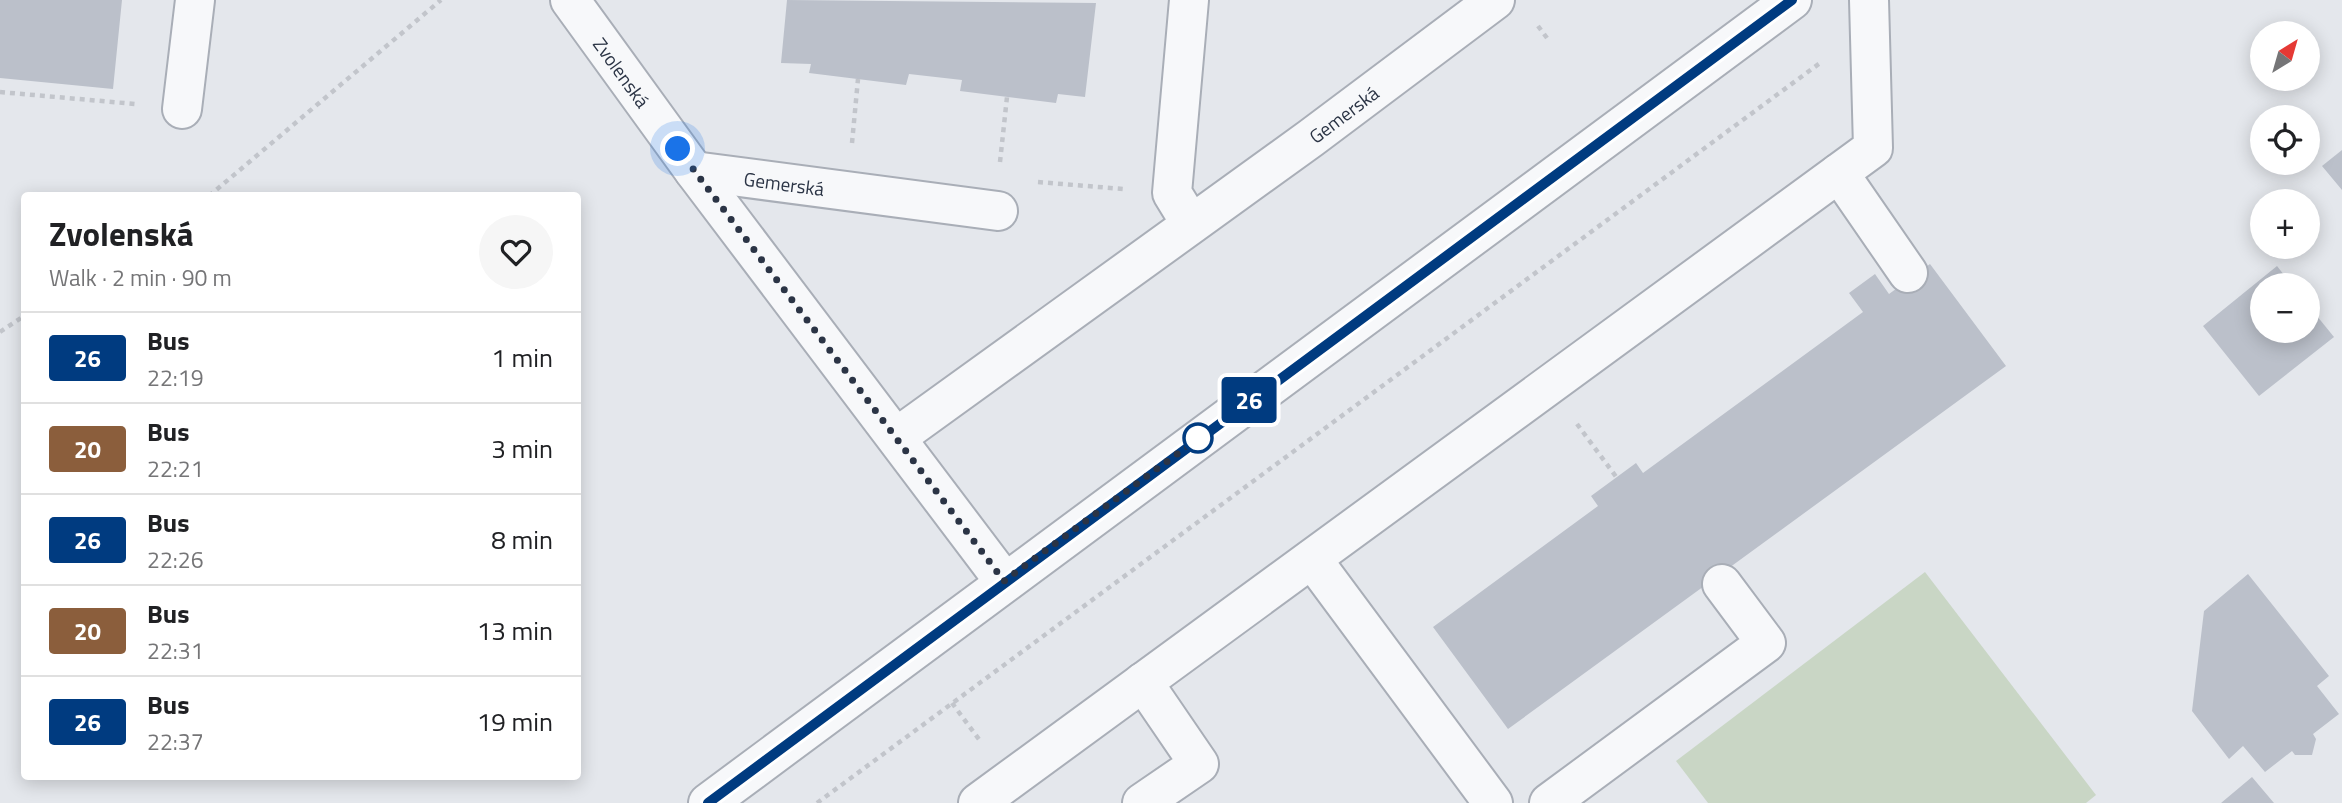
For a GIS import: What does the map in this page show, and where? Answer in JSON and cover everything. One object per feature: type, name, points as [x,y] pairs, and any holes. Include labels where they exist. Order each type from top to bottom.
[{"type":"street","points":[[182,109],[195,0]]},
{"type":"street","name":"Zvolenská","points":[[570,0],[694,171],[1004,581]]},
{"type":"street","points":[[1189,0],[1172,194],[1191,224]]},
{"type":"street","name":"Gemerská","points":[[897,437],[1494,0]]},
{"type":"street","points":[[708,803],[1004,581],[1792,0]]},
{"type":"street","points":[[978,803],[1873,148],[1869,3]]},
{"type":"street","name":"Gemerská","points":[[694,171],[998,211]]},
{"type":"street","points":[[1839,173],[1908,273]]},
{"type":"street","points":[[1312,559],[1493,803]]},
{"type":"street","points":[[1549,803],[1766,643],[1722,584]]},
{"type":"street","points":[[1142,803],[1199,764],[1143,682]]},
{"type":"path","points":[[214,192],[441,0]]},
{"type":"path","points":[[817,803],[1830,56],[1869,3]]},
{"type":"path","points":[[851,148],[858,79]]},
{"type":"path","points":[[0,92],[182,109]]},
{"type":"path","points":[[998,211],[998,178],[1007,97]]},
{"type":"path","points":[[0,332],[21,318]]},
{"type":"path","points":[[1547,384],[1617,478]]},
{"type":"green space","points":[[1925,572],[2096,795],[2086,803],[1708,803],[1676,761]]},
{"type":"building","points":[[0,0],[122,0],[113,89],[0,78]]},
{"type":"building","points":[[787,0],[1096,3],[1085,97],[1058,94],[1056,103],[960,91],[962,80],[909,74],[906,85],[809,73],[811,64],[781,63]]},
{"type":"building","points":[[2342,150],[2342,190],[2322,166]]},
{"type":"building","points":[[1930,264],[2006,366],[1508,729],[1433,627],[1598,506],[1591,496],[1636,463],[1643,473],[1863,312],[1849,293],[1875,274],[1889,294]]},
{"type":"building","points":[[2277,266],[2283,273],[2268,273]]},
{"type":"building","points":[[2250,288],[2250,343],[2320,343],[2320,320],[2334,337],[2259,396],[2203,326]]},
{"type":"building","points":[[2248,574],[2329,676],[2317,686],[2339,714],[2313,734],[2316,739],[2312,755],[2295,755],[2292,751],[2265,772],[2243,746],[2229,759],[2192,711],[2204,611]]},
{"type":"building","points":[[2252,777],[2274,803],[2221,803]]},
{"type":"bus line","name":"26","points":[[708,803],[1004,581],[1792,0]]},
{"type":"route","points":[[678,149],[1004,581],[1203,435],[1198,438]]}]
